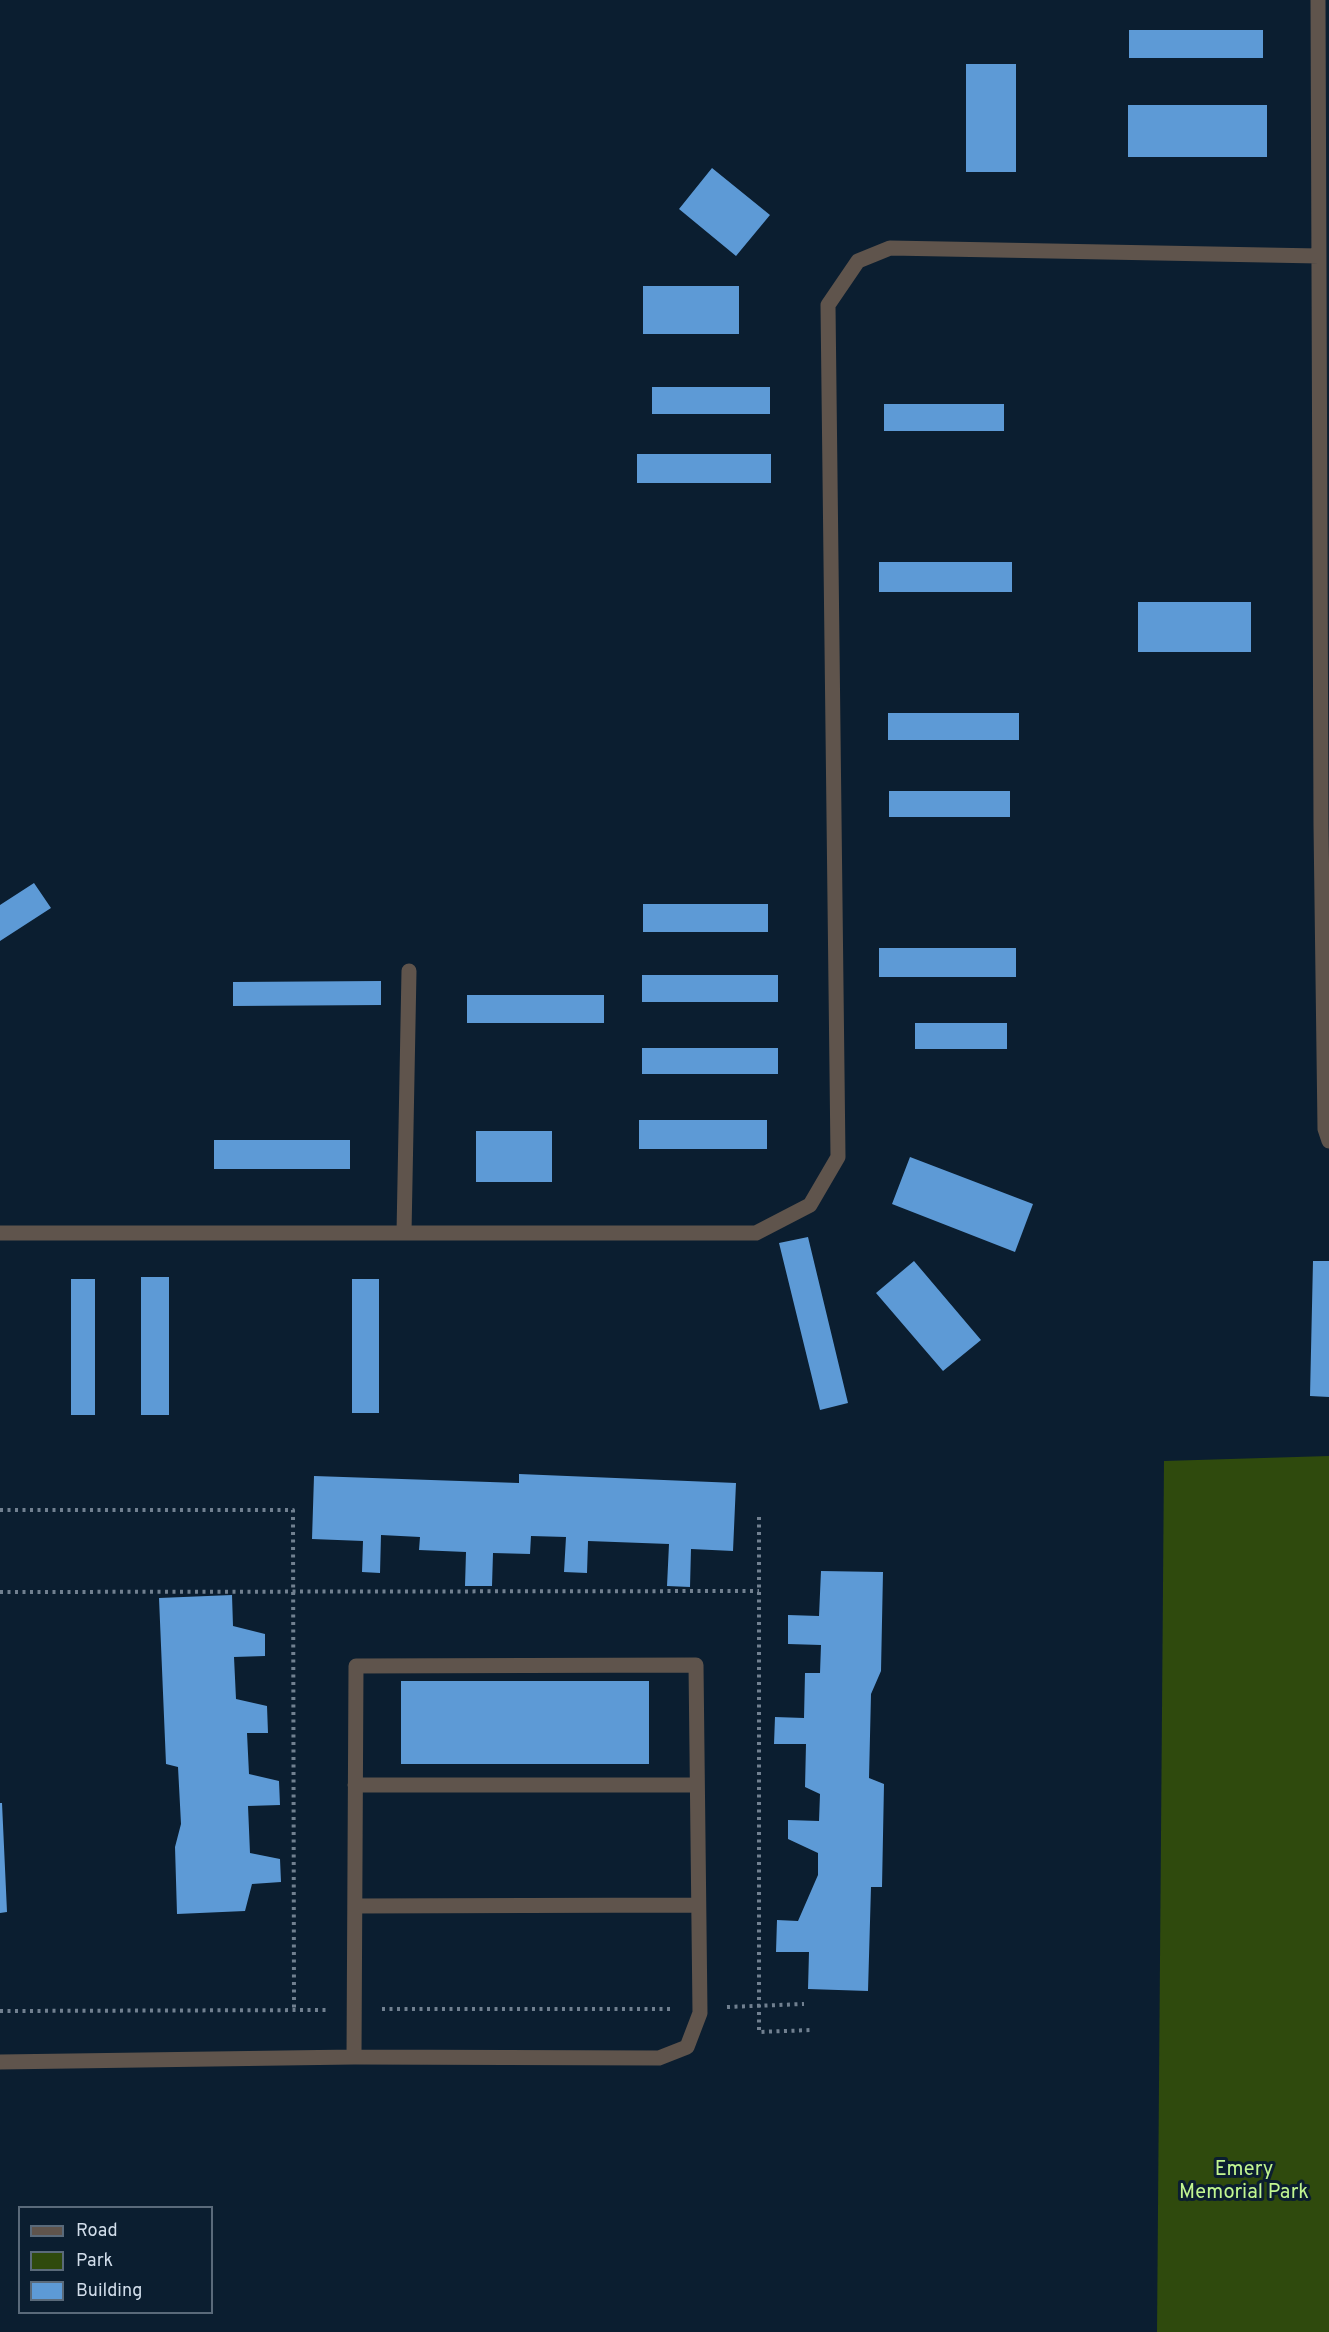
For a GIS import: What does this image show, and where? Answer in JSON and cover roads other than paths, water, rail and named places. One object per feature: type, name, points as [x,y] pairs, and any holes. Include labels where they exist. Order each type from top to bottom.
[{"type":"lane","points":[[1322,2],[1319,256],[1324,416],[1325,1129],[1329,1141]]},
{"type":"lane","points":[[0,1233],[756,1233],[810,1205],[838,1157],[828,305],[858,261],[890,248],[1319,256]]},
{"type":"lane","points":[[404,1233],[409,971]]},
{"type":"lane","points":[[0,2062],[354,2057],[659,2058],[687,2047],[700,2013],[696,1665],[356,1666],[354,2057]]},
{"type":"lane","points":[[355,1785],[698,1785]]},
{"type":"lane","points":[[355,1906],[699,1905]]},
{"type":"park label","name":"Emery Memorial Park","points":[[1244,2182]]}]
